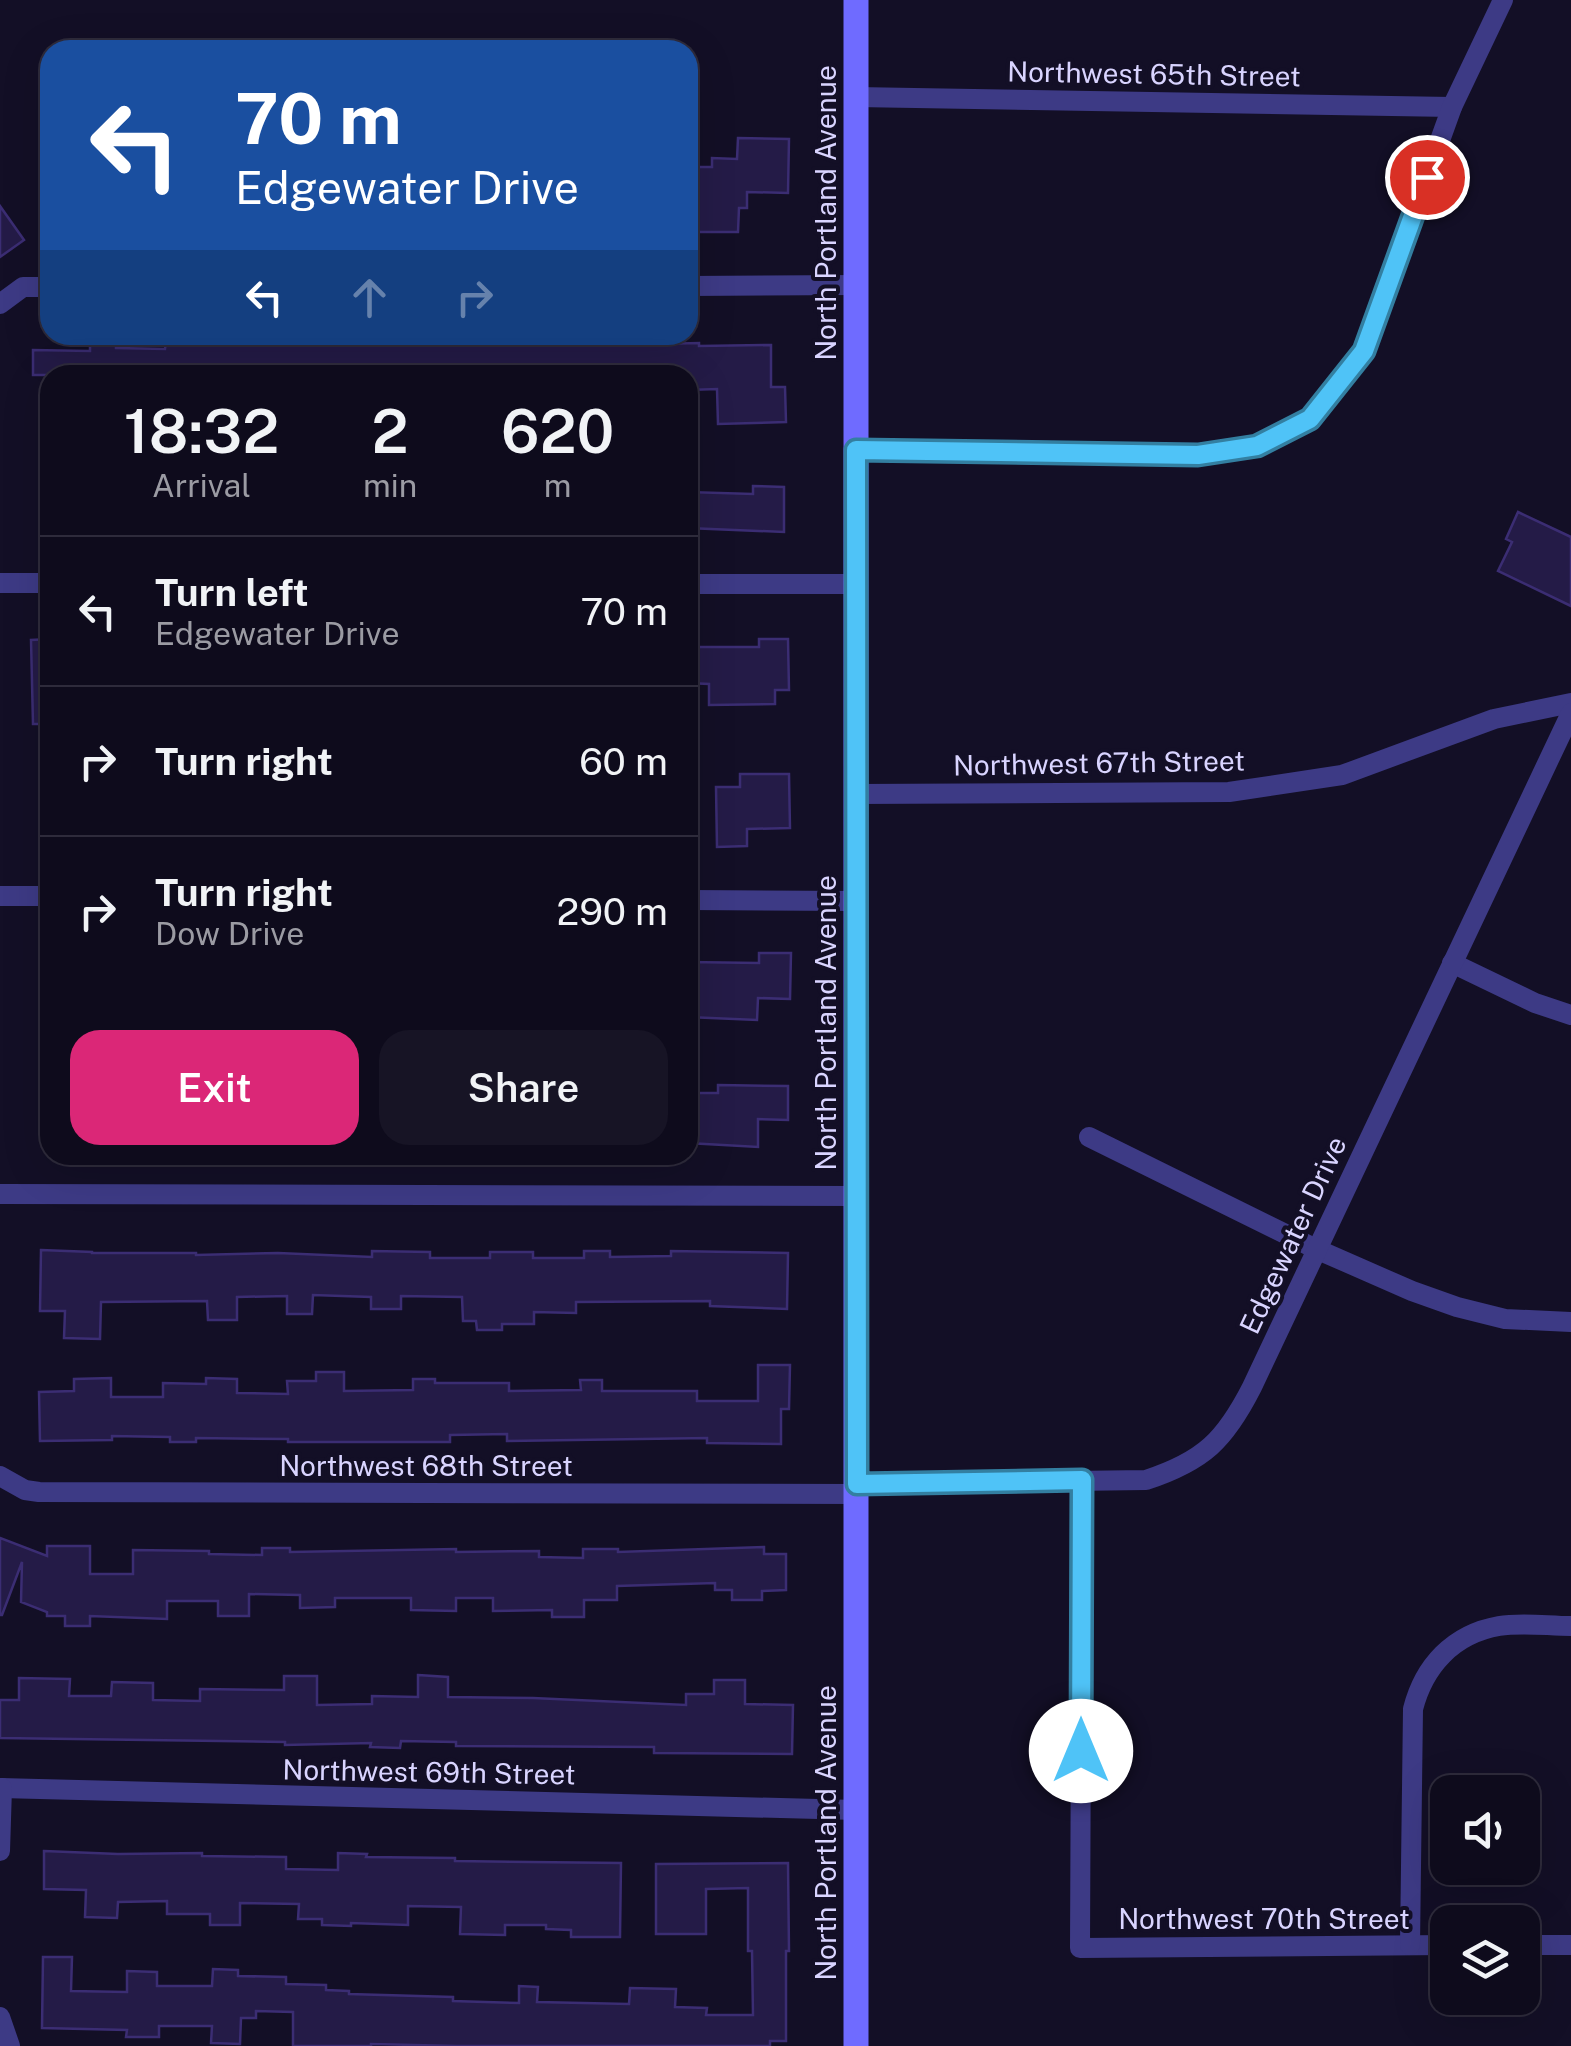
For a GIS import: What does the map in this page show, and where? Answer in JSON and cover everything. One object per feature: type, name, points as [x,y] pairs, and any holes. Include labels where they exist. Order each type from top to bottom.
[{"type":"street","name":"North Portland Avenue","points":[[856,0],[856,2046]]},
{"type":"street","points":[[856,450],[1198,455],[1257,446],[1310,419],[1364,351],[1452,107],[1503,0]]},
{"type":"street","name":"Northwest 65th Street","points":[[856,97],[1452,107]]},
{"type":"street","points":[[0,304],[23,287],[40,286]]},
{"type":"street","points":[[698,286],[857,286]]},
{"type":"street","points":[[0,583],[40,583]]},
{"type":"street","points":[[698,584],[857,584]]},
{"type":"street","name":"Northwest 67th Street","points":[[856,794],[1229,792],[1342,775],[1494,719],[1571,703]]},
{"type":"street","name":"Edgewater Drive","points":[[857,1489],[1146,1480],[1174,1471],[1202,1455],[1224,1434],[1252,1386],[1571,714]]},
{"type":"street","points":[[0,896],[40,896]]},
{"type":"street","points":[[698,900],[856,901]]},
{"type":"street","points":[[1452,963],[1571,1015]]},
{"type":"street","points":[[1088,1137],[1316,1249],[1412,1290],[1505,1319],[1571,1322]]},
{"type":"street","points":[[0,1194],[856,1196]]},
{"type":"street","name":"Northwest 68th Street","points":[[0,1476],[25,1490],[40,1492],[857,1489]]},
{"type":"street","name":"Northwest 70th Street","points":[[1082,1480],[1080,1948],[1430,1945]]},
{"type":"street","points":[[1410,1946],[1413,1709],[1428,1671],[1447,1650],[1468,1636],[1500,1626],[1571,1626]]},
{"type":"street","points":[[0,1851],[1,1788]]},
{"type":"street","name":"Northwest 69th Street","points":[[1,1788],[856,1810]]},
{"type":"street","points":[[1540,1945],[1571,1945]]},
{"type":"street","points":[[0,2017],[10,2046]]},
{"type":"building","points":[[738,138],[789,139],[788,193],[747,192],[747,208],[739,208],[738,232],[698,232],[698,167],[712,167],[712,158],[737,159]]},
{"type":"building","points":[[0,206],[24,240],[0,257]]},
{"type":"building","points":[[90,345],[165,349],[166,345],[771,345],[771,387],[785,387],[786,422],[718,424],[717,389],[698,390],[698,365],[40,365],[40,375],[33,375],[33,350],[90,351]]},
{"type":"building","points":[[753,486],[784,487],[784,532],[698,528],[698,492],[753,494]]},
{"type":"building","points":[[1518,512],[1571,537],[1571,606],[1498,571],[1512,542],[1506,539]]},
{"type":"building","points":[[759,639],[788,639],[789,690],[775,690],[775,704],[709,705],[709,684],[698,683],[698,647],[759,647]]},
{"type":"building","points":[[31,640],[40,640],[40,724],[33,724]]},
{"type":"building","points":[[740,774],[789,774],[790,828],[747,829],[747,846],[717,847],[716,787],[740,787]]},
{"type":"building","points":[[759,953],[791,953],[790,999],[758,998],[757,1020],[698,1017],[698,962],[759,963]]},
{"type":"building","points":[[718,1085],[788,1086],[788,1120],[758,1119],[758,1147],[698,1144],[698,1093],[718,1093]]},
{"type":"building","points":[[41,1250],[372,1257],[372,1251],[430,1252],[430,1258],[490,1258],[490,1252],[533,1252],[533,1258],[584,1258],[584,1251],[610,1251],[610,1257],[671,1256],[671,1251],[788,1253],[787,1309],[710,1306],[710,1301],[576,1302],[576,1313],[534,1312],[534,1324],[502,1324],[502,1330],[477,1330],[476,1321],[463,1321],[462,1297],[401,1296],[401,1309],[371,1309],[371,1297],[313,1295],[312,1314],[287,1314],[287,1296],[237,1297],[237,1320],[208,1320],[207,1301],[101,1302],[100,1339],[64,1338],[65,1311],[40,1311]]},
{"type":"building","points":[[758,1365],[790,1365],[789,1409],[781,1409],[781,1444],[707,1443],[707,1438],[507,1441],[507,1434],[450,1435],[450,1442],[196,1438],[196,1442],[170,1442],[170,1437],[112,1436],[112,1440],[40,1441],[39,1392],[74,1391],[74,1379],[111,1378],[111,1397],[163,1397],[163,1383],[206,1384],[206,1378],[237,1379],[237,1393],[288,1394],[287,1381],[316,1381],[316,1372],[344,1372],[344,1391],[413,1390],[413,1379],[435,1379],[435,1383],[509,1383],[509,1391],[581,1390],[580,1380],[602,1380],[602,1391],[697,1391],[697,1401],[758,1401]]},
{"type":"building","points":[[0,1538],[47,1556],[47,1546],[90,1546],[90,1574],[133,1574],[133,1550],[262,1555],[262,1548],[290,1548],[290,1552],[456,1549],[539,1551],[539,1557],[583,1558],[583,1549],[618,1552],[764,1547],[764,1554],[786,1554],[786,1590],[762,1591],[762,1600],[732,1600],[732,1590],[715,1590],[715,1583],[617,1586],[617,1600],[584,1600],[584,1617],[552,1617],[552,1610],[493,1611],[493,1598],[456,1598],[456,1611],[411,1610],[411,1598],[335,1598],[335,1607],[300,1608],[300,1595],[249,1594],[249,1616],[218,1616],[218,1601],[167,1601],[167,1619],[90,1616],[90,1626],[65,1626],[65,1616],[47,1616],[47,1612],[21,1602],[22,1562],[0,1615]]},
{"type":"building","points":[[418,1675],[448,1677],[448,1697],[686,1705],[686,1694],[714,1694],[714,1680],[745,1680],[745,1704],[793,1705],[792,1754],[654,1753],[654,1747],[456,1746],[456,1742],[401,1741],[400,1748],[370,1747],[371,1743],[285,1745],[0,1738],[0,1700],[19,1700],[19,1678],[70,1679],[69,1696],[111,1696],[112,1682],[153,1683],[153,1700],[200,1701],[200,1689],[284,1690],[284,1676],[317,1676],[317,1705],[372,1704],[372,1696],[418,1697]]},
{"type":"building","points":[[44,1851],[286,1857],[286,1869],[338,1870],[338,1853],[455,1861],[621,1863],[620,1937],[571,1937],[571,1930],[546,1929],[546,1925],[505,1925],[505,1935],[460,1934],[461,1907],[408,1906],[408,1925],[322,1925],[322,1919],[298,1919],[299,1904],[240,1903],[240,1925],[210,1925],[210,1914],[167,1914],[167,1901],[118,1902],[117,1918],[85,1917],[86,1890],[44,1889]]},
{"type":"building","points":[[788,1863],[786,2041],[770,2041],[770,2046],[293,2046],[293,2012],[256,2011],[256,2018],[241,2018],[240,2044],[211,2043],[212,2026],[159,2026],[159,2037],[126,2037],[127,2030],[42,2028],[43,1957],[72,1957],[71,1991],[127,1992],[127,1971],[157,1972],[157,1986],[212,1986],[213,1969],[238,1970],[238,1976],[286,1977],[286,1984],[326,1985],[326,1990],[349,1994],[453,1997],[453,2001],[519,2003],[519,1986],[538,1987],[537,2002],[629,2004],[630,1988],[676,1989],[675,2007],[707,2008],[706,2015],[753,2015],[748,1888],[706,1889],[706,1934],[656,1934],[656,1864]]},
{"type":"route","points":[[1081,1751],[1082,1480],[857,1484],[856,450],[1198,455],[1257,446],[1310,419],[1364,351],[1427,177]]}]
